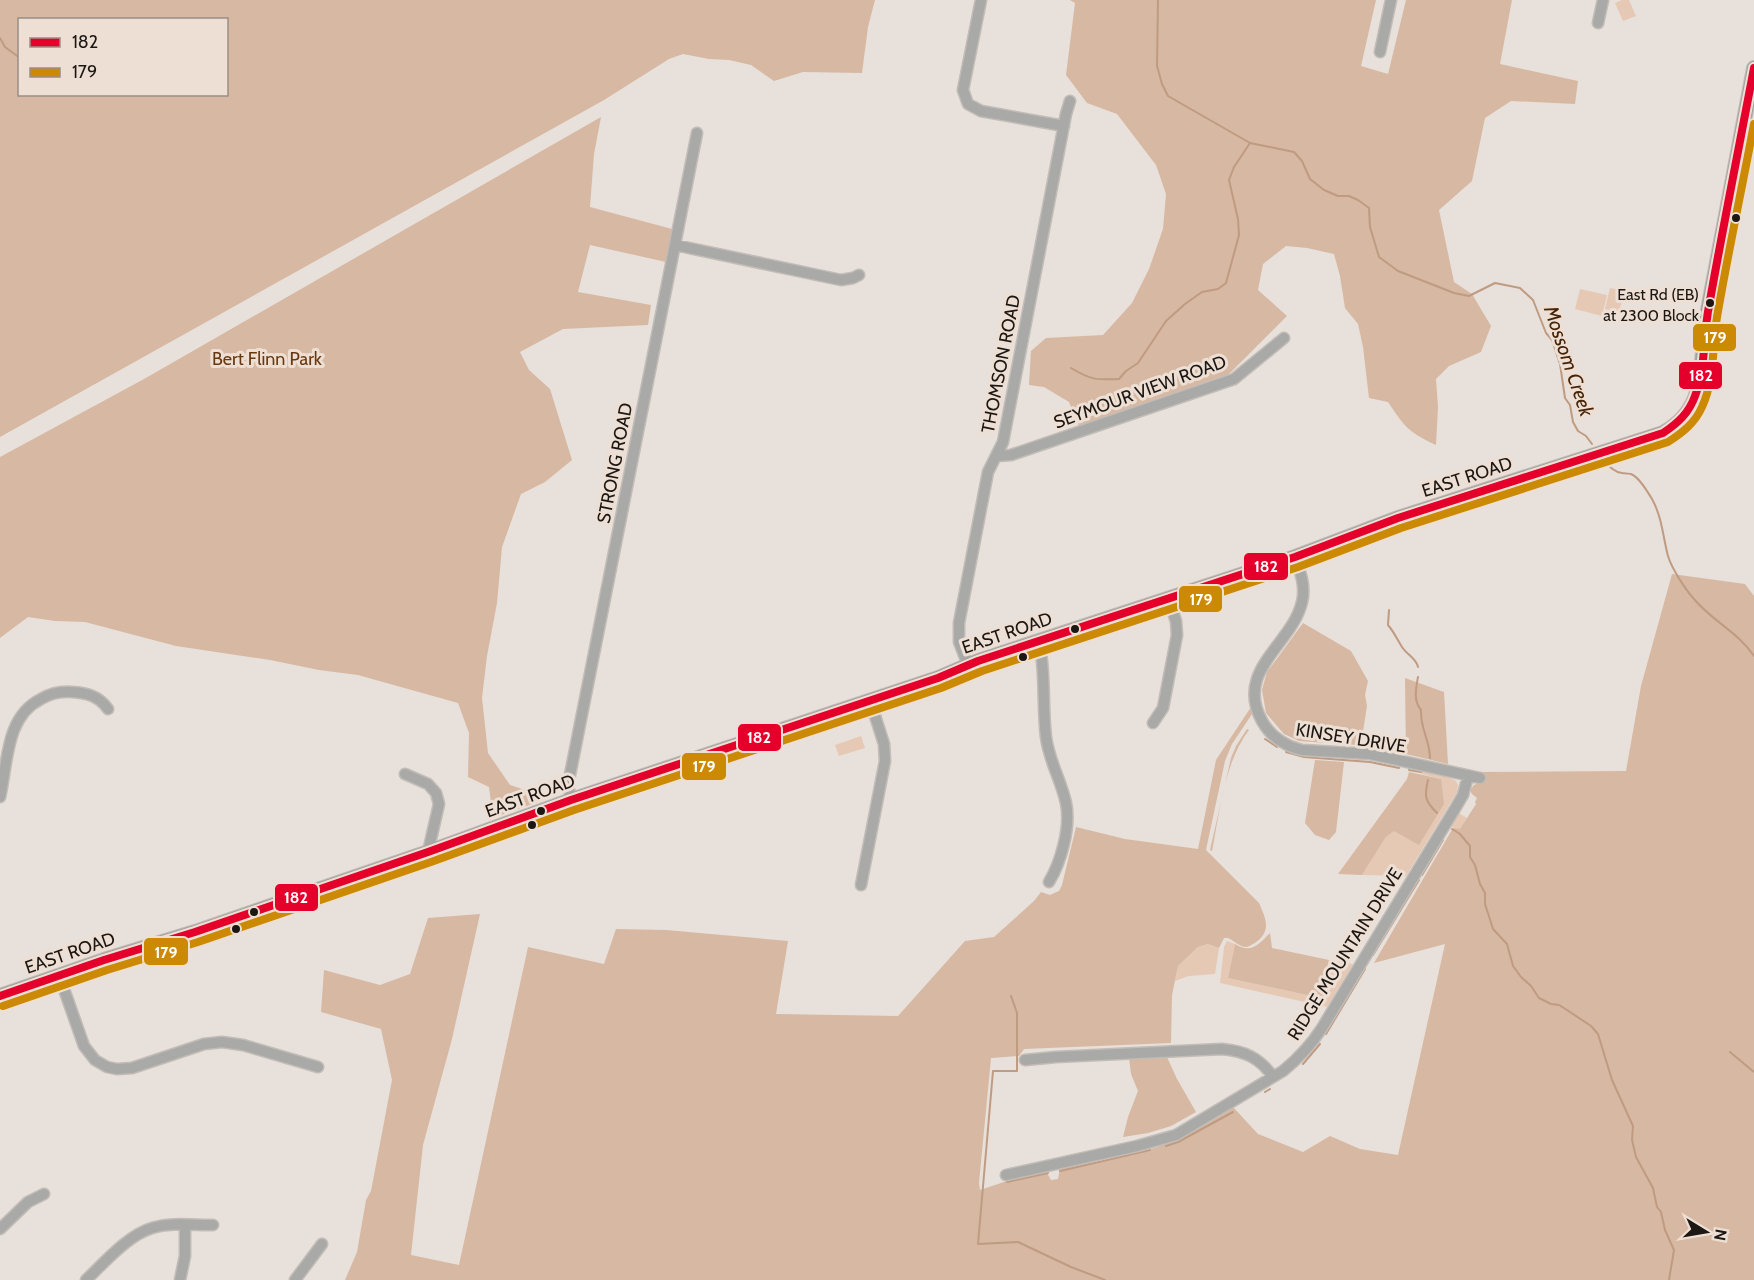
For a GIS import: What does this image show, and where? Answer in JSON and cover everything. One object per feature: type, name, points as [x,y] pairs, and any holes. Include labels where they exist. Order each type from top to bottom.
[{"type":"main road","name":"EAST ROAD","points":[[0,996],[195,932],[571,800],[938,678],[968,665],[1294,557],[1398,518],[1658,435],[1683,418],[1698,392],[1711,294],[1754,68]]},
{"type":"street","points":[[981,0],[963,90],[968,104],[981,111],[1064,126]]},
{"type":"street","points":[[1380,52],[1392,0]]},
{"type":"street","points":[[1598,24],[1603,0]]},
{"type":"street","name":"THOMSON ROAD","points":[[968,665],[960,642],[959,623],[988,472],[1003,442],[1070,101]]},
{"type":"street","name":"STRONG ROAD","points":[[571,800],[568,785],[697,133]]},
{"type":"street","points":[[675,245],[841,280],[859,275]]},
{"type":"street","name":"SEYMOUR VIEW ROAD","points":[[998,456],[1011,454],[1234,379],[1284,338]]},
{"type":"street","name":"KINSEY DRIVE","points":[[1294,557],[1303,584],[1303,599],[1293,623],[1261,668],[1256,685],[1256,704],[1267,729],[1286,745],[1302,750],[1370,754],[1480,778]]},
{"type":"street","points":[[1153,723],[1163,708],[1177,636],[1176,621],[1168,598]]},
{"type":"street","points":[[1039,641],[1043,657],[1048,750],[1066,802],[1067,812],[1066,830],[1058,868],[1049,882]]},
{"type":"street","points":[[0,797],[13,732],[18,720],[28,708],[51,694],[70,692],[95,696],[108,708]]},
{"type":"street","points":[[861,885],[885,761],[884,744],[870,700]]},
{"type":"street","points":[[405,774],[428,784],[436,793],[439,804],[428,852]]},
{"type":"street","name":"RIDGE MOUNTAIN DRIVE","points":[[1006,1175],[1176,1135],[1295,1062],[1322,1028],[1463,795],[1468,776]]},
{"type":"street","points":[[59,975],[84,1046],[95,1060],[107,1066],[117,1069],[132,1068],[204,1044],[222,1042],[243,1045],[318,1067]]},
{"type":"street","points":[[1025,1060],[1222,1049],[1240,1051],[1256,1059],[1267,1068],[1273,1077]]},
{"type":"street","points":[[0,1229],[28,1202],[44,1194]]},
{"type":"street","points":[[180,1280],[185,1256],[185,1225]]},
{"type":"street","points":[[86,1280],[129,1241],[143,1232],[160,1226],[213,1225]]},
{"type":"street","points":[[295,1280],[322,1244]]},
{"type":"shaded area","points":[[1629,0],[1636,16],[1623,21],[1615,3]]},
{"type":"shaded area","points":[[1610,288],[1625,291],[1619,312],[1605,309]]},
{"type":"shaded area","points":[[1580,289],[1607,295],[1602,316],[1575,309]]},
{"type":"shaded area","points":[[861,736],[865,748],[839,756],[835,745]]},
{"type":"shaded area","points":[[1422,770],[1450,776],[1458,785],[1457,792],[1406,876],[1362,875],[1386,837],[1441,779],[1421,774]]},
{"type":"shaded area","points":[[1457,812],[1467,818],[1460,830],[1449,826]]},
{"type":"shaded area","points":[[1227,941],[1235,944],[1228,978],[1326,999],[1329,992],[1324,978],[1329,960],[1353,964],[1327,1007],[1220,983],[1224,947]]},
{"type":"shaded area","points":[[1208,944],[1219,948],[1215,974],[1189,976],[1175,981],[1178,966],[1198,947]]},
{"type":"green space","points":[[0,0],[875,0],[868,27],[862,73],[803,72],[774,81],[751,65],[683,54],[669,59],[604,100],[0,437]]},
{"type":"green space","points":[[1070,0],[1376,0],[1361,66],[1388,74],[1406,0],[1512,0],[1500,64],[1578,81],[1575,104],[1511,101],[1485,118],[1472,181],[1439,210],[1454,282],[1472,294],[1491,326],[1481,352],[1449,366],[1436,379],[1438,407],[1436,445],[1408,428],[1388,402],[1369,398],[1358,324],[1345,308],[1334,254],[1307,248],[1286,246],[1263,264],[1258,290],[1287,316],[1229,374],[1079,426],[1069,402],[1044,387],[1029,385],[1031,351],[1046,338],[1103,335],[1132,303],[1149,269],[1163,229],[1166,194],[1156,165],[1117,114],[1087,103],[1066,75],[1075,3]]},
{"type":"green space","name":"Bert Flinn Park","points":[[601,117],[594,154],[590,207],[672,229],[666,262],[590,245],[578,292],[651,305],[648,325],[563,329],[520,352],[529,370],[550,389],[572,460],[545,482],[521,494],[502,547],[497,603],[482,698],[488,753],[510,785],[549,798],[493,818],[489,787],[468,777],[469,733],[458,703],[358,675],[176,646],[85,622],[28,617],[0,638],[0,457],[144,379]]},
{"type":"green space","points":[[1672,574],[1745,584],[1754,596],[1754,1280],[345,1280],[357,1252],[392,1080],[381,1029],[321,1012],[324,970],[380,985],[410,974],[428,918],[480,914],[452,1039],[423,1145],[411,1255],[459,1265],[528,947],[604,964],[616,929],[666,930],[788,941],[776,1014],[898,1016],[965,941],[994,937],[1041,892],[1050,895],[1059,891],[1076,827],[1125,839],[1198,849],[1216,760],[1251,707],[1252,714],[1232,744],[1225,761],[1206,850],[1259,903],[1266,924],[1264,934],[1247,947],[1224,938],[1219,948],[1208,944],[1198,947],[1178,966],[1172,995],[1171,1043],[1024,1049],[1019,1056],[991,1058],[980,1190],[1046,1171],[1051,1180],[1058,1179],[1060,1168],[1155,1148],[1185,1135],[1233,1107],[1258,1134],[1303,1152],[1330,1136],[1360,1149],[1398,1155],[1445,944],[1374,963],[1453,828],[1460,829],[1476,804],[1477,798],[1470,790],[1479,783],[1482,772],[1626,771],[1641,686]]},
{"type":"green space","points":[[1303,623],[1351,651],[1368,681],[1361,744],[1299,741],[1284,734],[1266,713],[1262,690],[1267,672]]},
{"type":"green space","points":[[1405,678],[1444,692],[1448,764],[1406,754]]},
{"type":"green space","points":[[1247,729],[1249,730],[1234,757],[1224,787],[1231,758]]},
{"type":"green space","points":[[1315,760],[1344,762],[1336,832],[1329,840],[1315,835],[1305,823]]},
{"type":"green space","points":[[1409,772],[1441,779],[1444,804],[1419,845],[1394,831],[1386,837],[1362,875],[1338,874],[1407,779]]},
{"type":"green space","points":[[1223,794],[1221,804],[1212,851],[1210,850]]},
{"type":"green space","points":[[1270,933],[1272,948],[1329,960],[1324,978],[1329,993],[1326,999],[1228,978],[1235,944],[1246,948],[1254,947]]},
{"type":"green space","points":[[1167,1057],[1196,1112],[1171,1126],[1123,1137],[1138,1091],[1131,1074],[1129,1058]]},
{"type":"waterway","name":"Mossom Creek","points":[[1158,0],[1157,66],[1168,96],[1250,143],[1294,152],[1302,161],[1310,179],[1324,190],[1338,196],[1349,196],[1369,208],[1370,227],[1379,257],[1398,271],[1454,293],[1469,296],[1495,283],[1520,288],[1533,300],[1546,333],[1552,340],[1573,422],[1578,431],[1592,444]]},
{"type":"waterway","points":[[0,38],[5,47],[18,57]]},
{"type":"waterway","points":[[1071,368],[1094,378],[1119,379],[1138,363],[1166,321],[1202,292],[1218,289],[1226,283],[1239,235],[1238,219],[1229,180],[1234,167],[1250,143]]},
{"type":"waterway","name":"Mossom Creek","points":[[1604,460],[1614,470],[1631,474],[1643,485],[1652,499],[1660,520],[1672,567],[1690,595],[1740,640],[1754,656]]},
{"type":"waterway","points":[[1389,610],[1388,625],[1418,667]]},
{"type":"waterway","points":[[1418,677],[1416,699],[1421,710],[1430,758]]},
{"type":"waterway","points":[[1265,739],[1277,747]]},
{"type":"waterway","points":[[1286,752],[1304,757],[1370,762],[1399,768]]},
{"type":"waterway","points":[[1409,770],[1421,772]]},
{"type":"waterway","points":[[1428,780],[1426,798],[1437,813]]},
{"type":"waterway","points":[[1452,829],[1460,834],[1470,846],[1470,857],[1485,893],[1485,904],[1493,929],[1507,944],[1513,966],[1539,998],[1559,1005],[1591,1026],[1598,1034],[1612,1080],[1633,1126],[1632,1140],[1636,1157],[1653,1188],[1657,1207],[1661,1212],[1665,1230],[1674,1250],[1669,1280]]},
{"type":"waterway","points":[[1422,875],[1443,840]]},
{"type":"waterway","points":[[1373,955],[1419,880]]},
{"type":"waterway","points":[[1326,1034],[1365,969]]},
{"type":"waterway","points":[[1011,996],[1017,1013],[1017,1071],[993,1071],[978,1244],[1018,1242],[1105,1280]]},
{"type":"waterway","points":[[1303,1064],[1320,1044]]},
{"type":"waterway","points":[[1730,1052],[1754,1072]]},
{"type":"waterway","points":[[1265,1092],[1270,1089]]},
{"type":"waterway","points":[[1166,1146],[1178,1142],[1233,1112]]},
{"type":"waterway","points":[[1060,1171],[1150,1150]]},
{"type":"waterway","points":[[1007,1182],[1048,1173]]},
{"type":"transit line","name":"182","points":[[0,996],[195,932],[571,800],[938,678],[978,661],[1295,557],[1398,518],[1663,433],[1686,413],[1699,385],[1709,306],[1754,68]]},
{"type":"transit line","name":"179","points":[[3,1006],[198,942],[574,810],[941,688],[982,671],[1298,567],[1401,528],[1668,442],[1692,423],[1699,413],[1709,385],[1717,317],[1754,124]]},
{"type":"place","name":"East Rd (EB) at 2300 Block","points":[[1710,303]]}]
